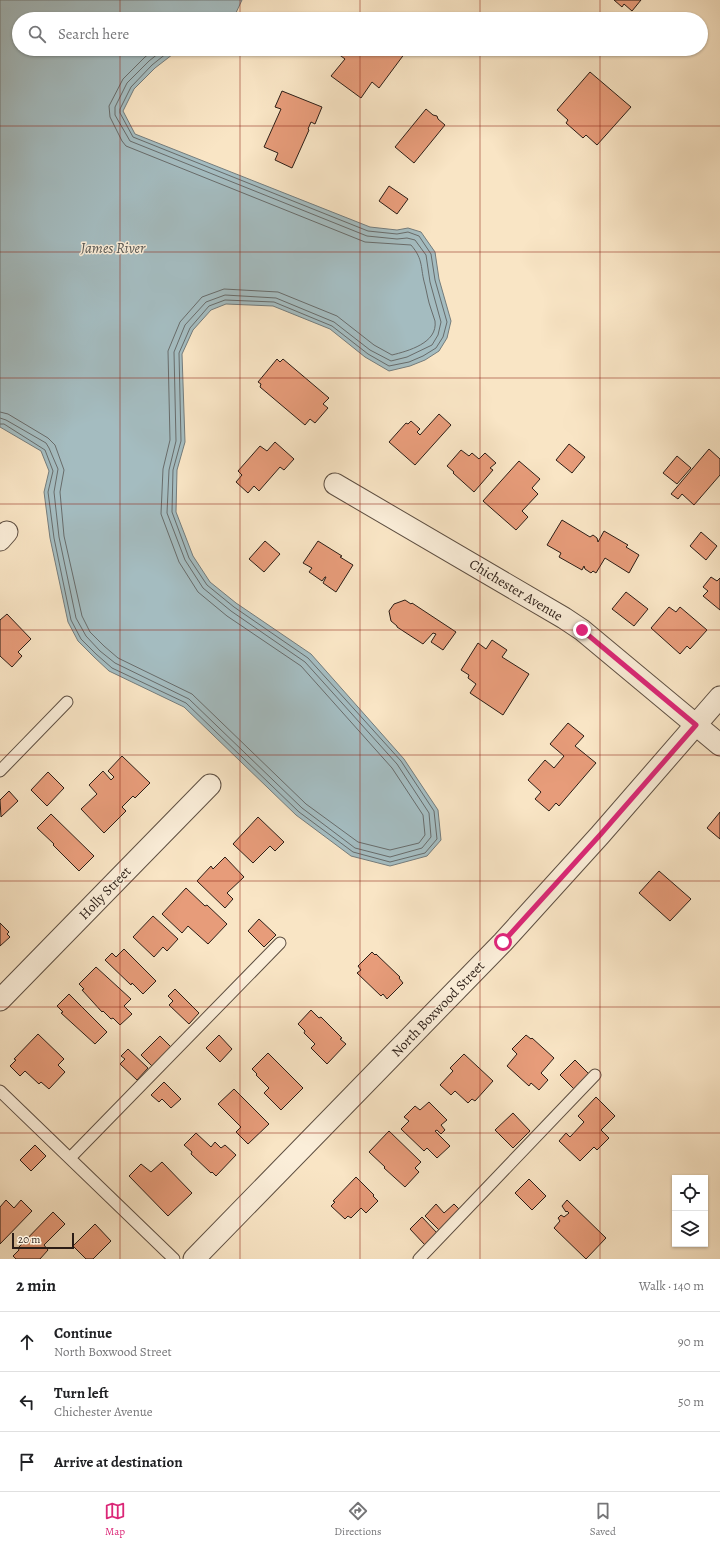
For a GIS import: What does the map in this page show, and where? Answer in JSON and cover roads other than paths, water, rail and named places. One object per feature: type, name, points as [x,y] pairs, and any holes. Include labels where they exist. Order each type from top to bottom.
[{"type":"street","name":"Chichester Avenue","points":[[335,484],[582,630],[720,745]]},
{"type":"street","name":"North Boxwood Street","points":[[194,1259],[503,942],[600,835],[720,697]]},
{"type":"street","name":"Holly Street","points":[[0,1000],[210,785]]},
{"type":"lane","points":[[0,771],[67,702]]},
{"type":"lane","points":[[70,1158],[280,943]]},
{"type":"lane","points":[[419,1259],[595,1075]]},
{"type":"lane","points":[[0,1091],[174,1259]]},
{"type":"water","name":"James River","points":[[0,0],[242,0],[236,12],[12,12],[12,56],[171,56],[155,68],[134,89],[123,111],[135,134],[370,227],[397,230],[408,228],[421,232],[435,252],[439,279],[451,321],[447,338],[439,351],[425,360],[410,366],[389,371],[365,357],[330,329],[273,306],[226,304],[211,310],[193,330],[182,354],[185,442],[177,470],[176,512],[193,556],[210,582],[236,603],[311,654],[404,759],[438,810],[441,840],[427,856],[390,866],[351,856],[296,815],[184,707],[109,671],[78,641],[68,622],[50,538],[44,492],[49,471],[41,451],[0,427]]}]
